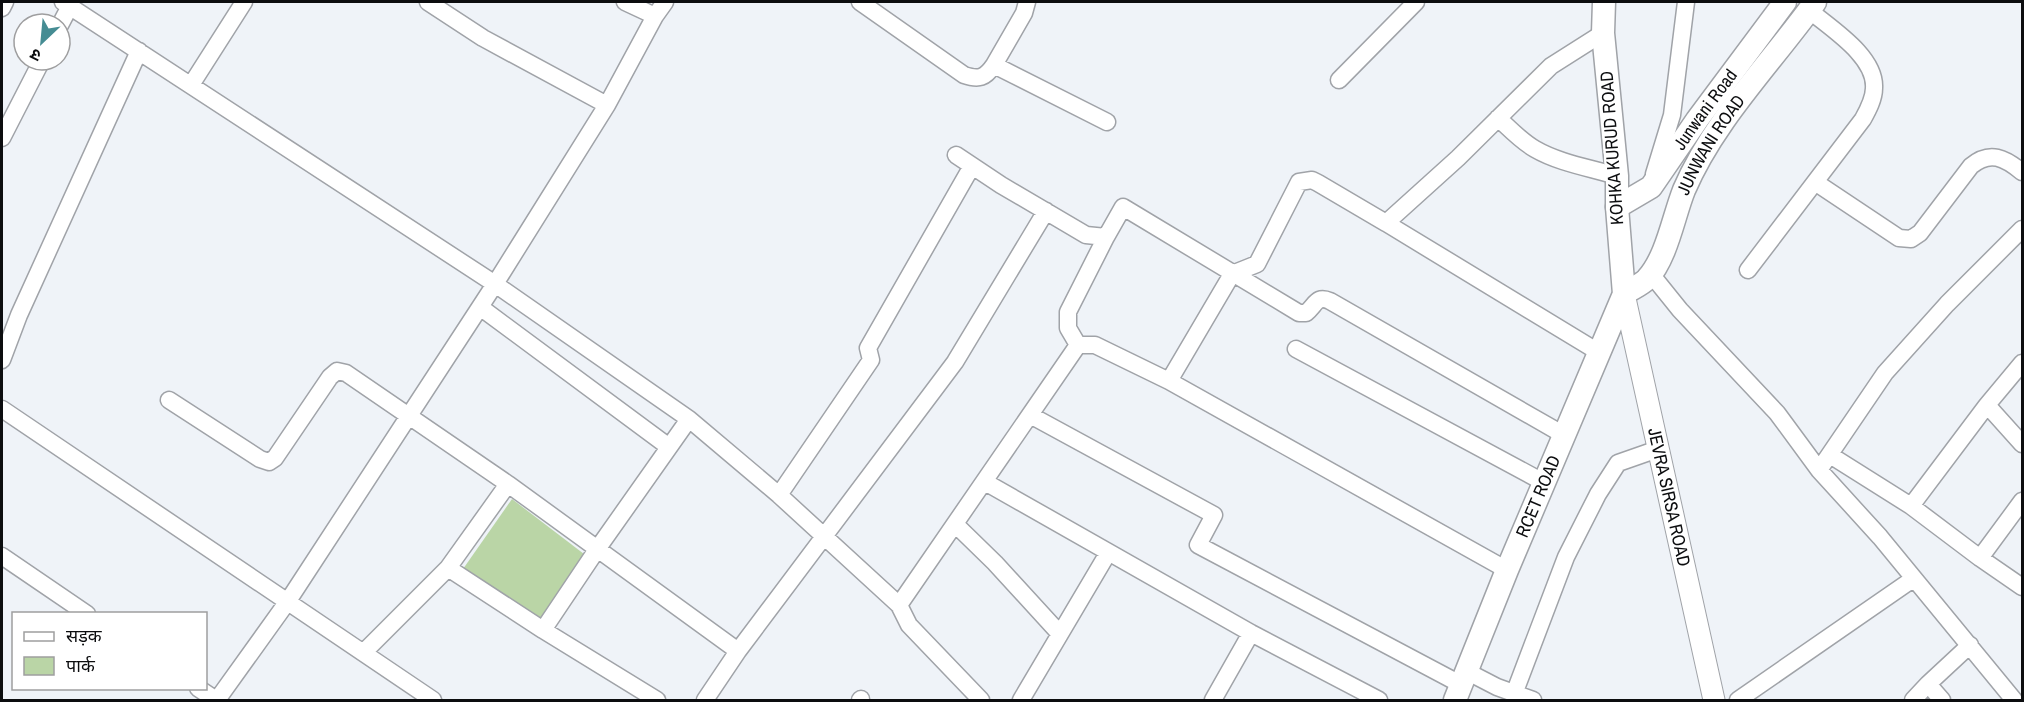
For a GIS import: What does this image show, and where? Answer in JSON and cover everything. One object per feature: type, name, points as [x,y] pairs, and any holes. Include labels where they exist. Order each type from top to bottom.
[{"type":"main road","name":"KOHKA KURUD ROAD","points":[[1604,2],[1603,33],[1617,176],[1617,207],[1624,294]]},
{"type":"main road","name":"Junwani Road","points":[[1617,207],[1651,187],[1697,120],[1785,2]]},
{"type":"main road","name":"JUNWANI ROAD","points":[[1624,294],[1645,281],[1657,266],[1684,190],[1699,160],[1728,115],[1812,6]]},
{"type":"main road","points":[[1651,187],[1660,203],[1669,234]]},
{"type":"main road","name":"RCET ROAD","points":[[1462,686],[1507,570],[1624,294]]},
{"type":"street","points":[[2,8],[4,2]]},
{"type":"street","points":[[191,86],[244,2]]},
{"type":"street","points":[[428,2],[483,38],[607,105]]},
{"type":"street","points":[[626,2],[655,16]]},
{"type":"street","points":[[201,690],[217,700],[288,601],[495,284],[607,105],[664,2]]},
{"type":"street","points":[[860,2],[964,75],[975,79],[987,75],[994,65],[1024,13],[1027,2]]},
{"type":"street","points":[[1339,80],[1416,2]]},
{"type":"street","points":[[1651,187],[1672,115],[1686,2]]},
{"type":"street","points":[[66,4],[495,284],[689,419],[779,495],[899,604],[909,625],[981,700]]},
{"type":"street","points":[[1748,270],[1863,119],[1875,87],[1872,74],[1863,56],[1812,6]]},
{"type":"street","points":[[1386,223],[1458,158],[1551,66],[1603,33]]},
{"type":"street","points":[[2,360],[139,51]]},
{"type":"street","points":[[994,65],[1107,122]]},
{"type":"street","points":[[2,138],[36,72]]},
{"type":"street","points":[[1498,118],[1536,150],[1617,176]]},
{"type":"street","points":[[956,155],[1086,235],[1106,237]]},
{"type":"street","points":[[1815,182],[1899,238],[1911,239],[1920,233],[1971,166],[1979,159],[1996,157],[2009,162],[2022,172]]},
{"type":"street","points":[[779,495],[871,360],[868,348],[972,166]]},
{"type":"street","points":[[1169,381],[1232,274],[1257,264],[1296,186],[1305,180],[1318,183],[1600,353]]},
{"type":"street","points":[[1078,345],[1068,328],[1068,312],[1123,207],[1299,313],[1306,313],[1320,299],[1330,301],[1564,435]]},
{"type":"street","points":[[705,700],[738,651],[823,536],[955,362],[1046,211]]},
{"type":"street","points":[[1819,470],[1885,373],[1947,304],[2022,229]]},
{"type":"street","points":[[1651,274],[1680,310],[1777,413],[1819,470],[1880,537],[2014,700]]},
{"type":"street","name":"JEVRA SIRSA ROAD","points":[[1624,294],[1714,700]]},
{"type":"street","points":[[480,307],[669,447]]},
{"type":"street","points":[[1078,345],[1095,345],[1169,381],[1507,570]]},
{"type":"street","points":[[899,604],[1078,345]]},
{"type":"street","points":[[1296,349],[1545,483]]},
{"type":"street","points":[[1911,506],[1986,405],[2022,363]]},
{"type":"street","points":[[169,400],[269,462],[275,458],[330,377],[337,371],[346,373],[508,484],[738,651]]},
{"type":"street","points":[[1986,405],[2022,444]]},
{"type":"street","points":[[2,409],[433,700]]},
{"type":"street","points":[[1030,415],[1214,515],[1198,545],[1462,686],[1514,694],[1533,700]]},
{"type":"street","points":[[543,630],[689,419]]},
{"type":"street","points":[[1514,694],[1566,557],[1598,494],[1618,463],[1658,449]]},
{"type":"street","points":[[1830,455],[1911,506],[2022,587]]},
{"type":"street","points":[[984,482],[1251,633],[1379,700]]},
{"type":"street","points":[[364,652],[448,568],[508,484]]},
{"type":"street","points":[[1980,558],[2022,501]]},
{"type":"street","points":[[955,524],[995,563],[1060,634]]},
{"type":"street","points":[[1021,700],[1108,553]]},
{"type":"street","points":[[2,556],[84,612]]},
{"type":"street","points":[[448,568],[657,700]]},
{"type":"street","points":[[1738,700],[1913,579]]},
{"type":"street","points":[[1213,700],[1251,633]]},
{"type":"street","points":[[1913,700],[1970,645]]},
{"type":"street","points":[[1928,684],[1942,700]]},
{"type":"green space","points":[[512,499],[584,554],[542,619],[463,569]]}]
